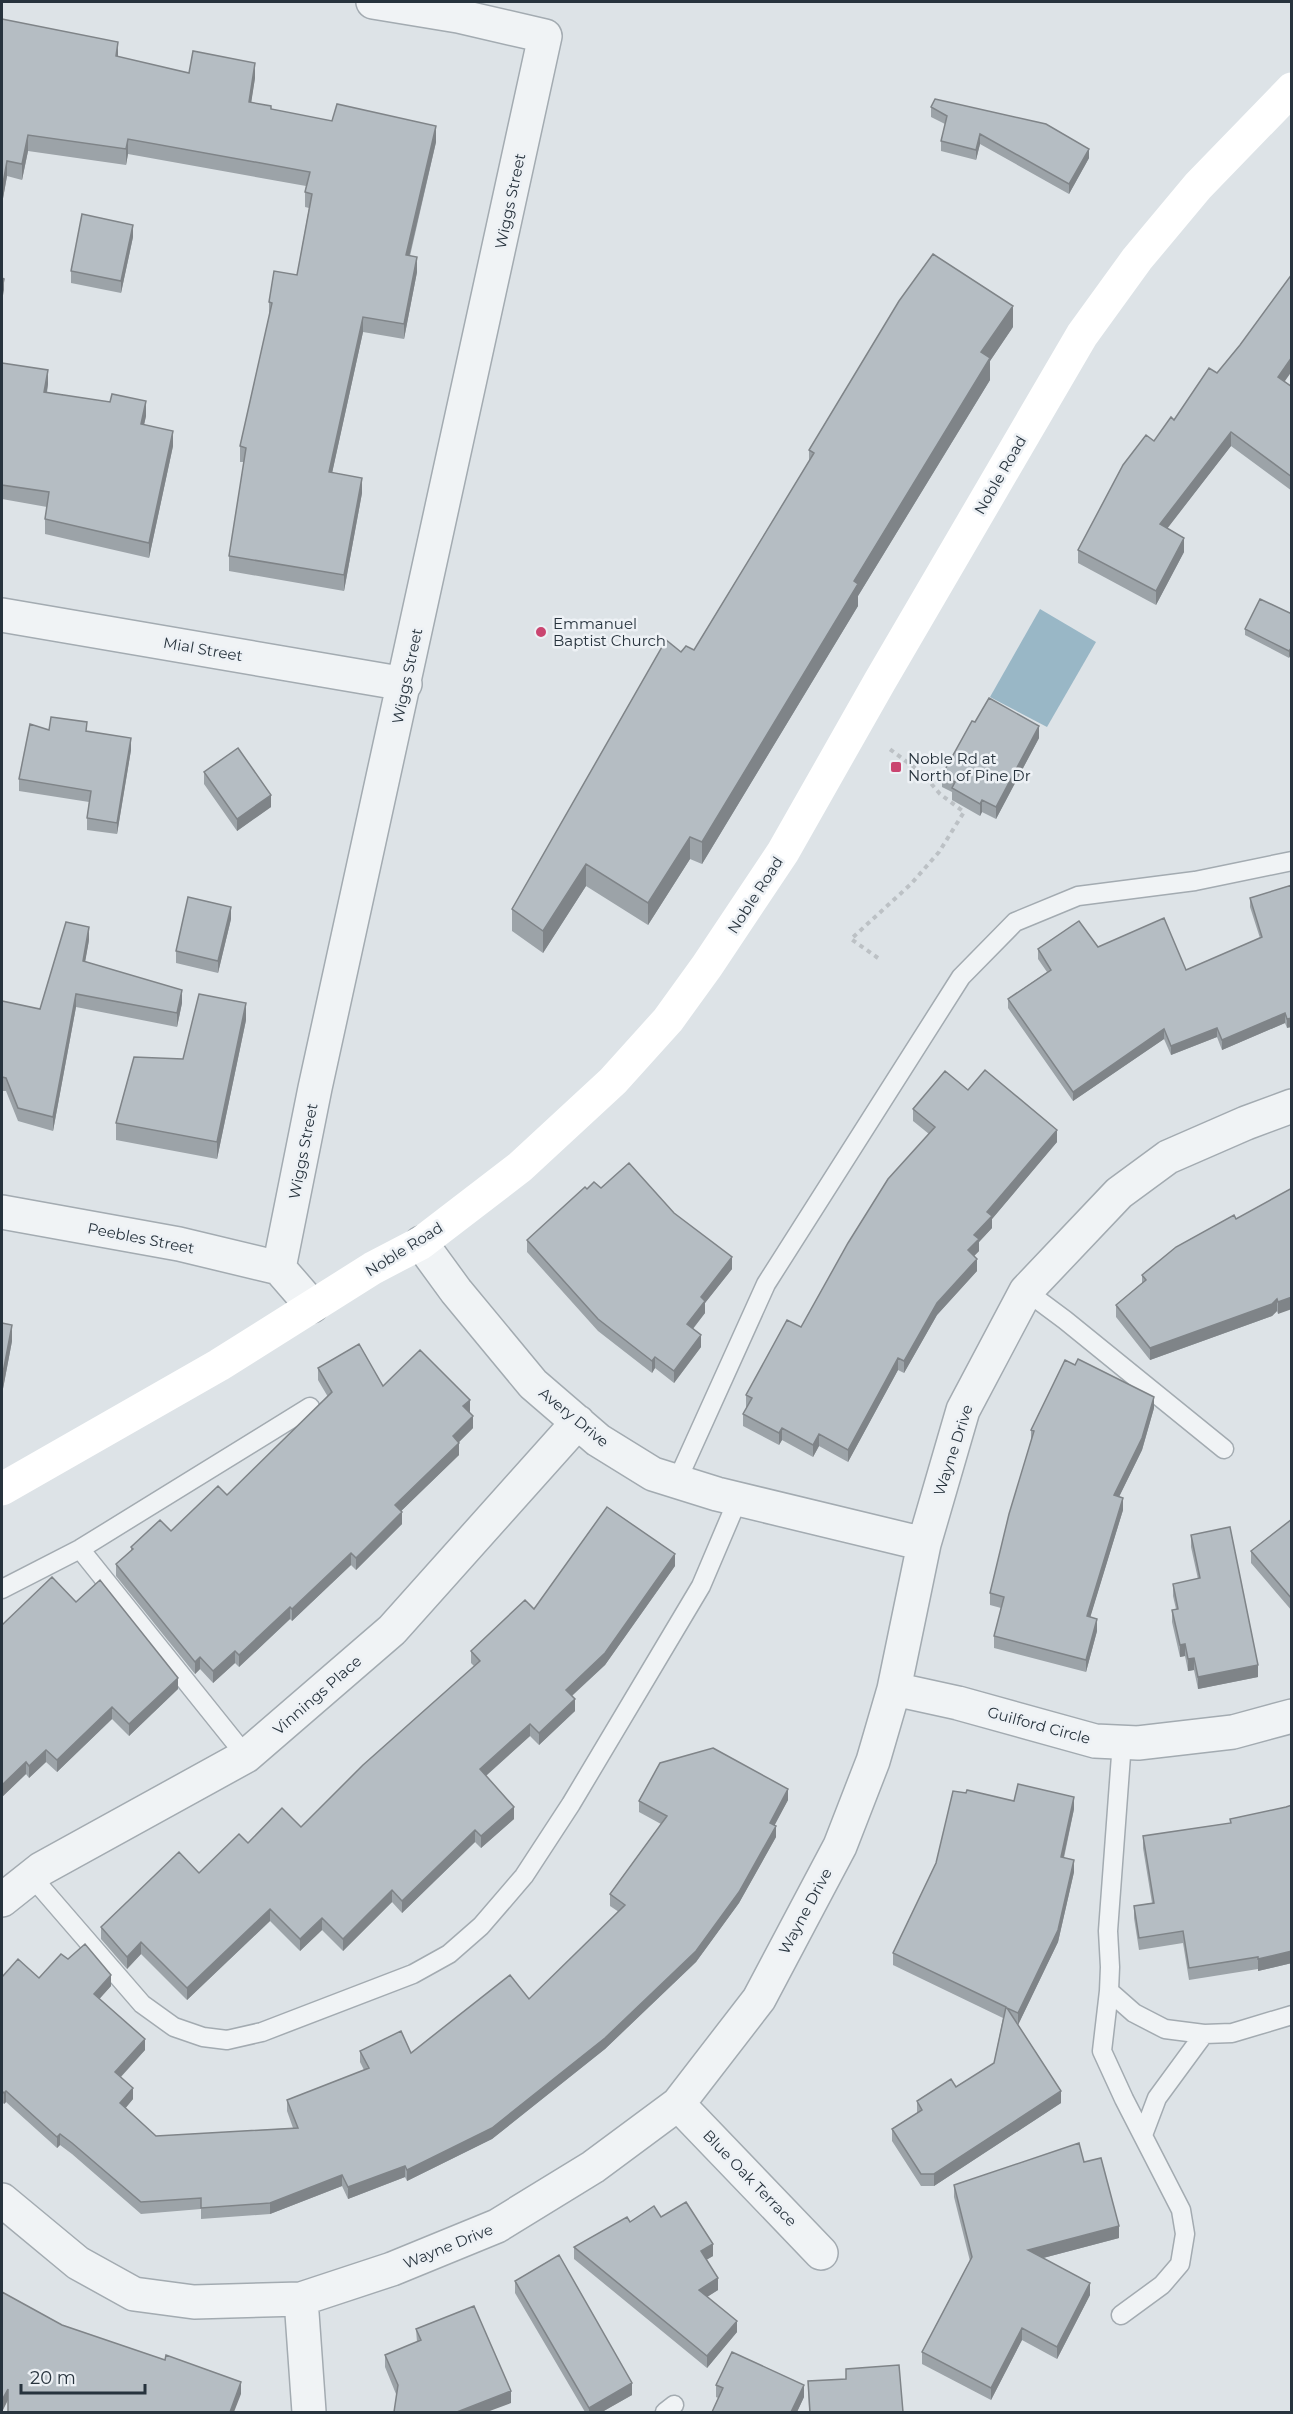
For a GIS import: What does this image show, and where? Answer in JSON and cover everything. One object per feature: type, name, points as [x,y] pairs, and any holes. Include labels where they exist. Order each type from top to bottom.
[{"type":"street","name":"Wiggs Street","points":[[279,1268],[315,1088],[546,36],[458,16],[374,2]]},
{"type":"street","name":"Noble Road","points":[[2,1489],[219,1365],[373,1268],[421,1243],[520,1167],[613,1081],[668,1020],[783,852],[885,671],[1082,335],[1137,259],[1198,186],[1292,89]]},
{"type":"street","name":"Mial Street","points":[[2,615],[405,684]]},
{"type":"street","name":"Wayne Drive","points":[[2,2200],[78,2263],[134,2294],[194,2302],[301,2299],[392,2269],[497,2226],[593,2167],[678,2104],[759,2000],[840,1846],[873,1761],[894,1689],[924,1544],[963,1410],[1026,1291],[1119,1193],[1168,1156],[1292,1106]]},
{"type":"street","name":"Peebles Street","points":[[2,1212],[179,1244],[279,1268]]},
{"type":"street","name":"Avery Drive","points":[[421,1243],[456,1291],[533,1384],[598,1440],[653,1474],[738,1499],[924,1544]]},
{"type":"street","points":[[279,1268],[312,1306]]},
{"type":"street","name":"Vinnings Place","points":[[2,1900],[41,1869],[246,1755],[392,1630],[578,1422]]},
{"type":"street","name":"Guilford Circle","points":[[894,1689],[958,1703],[1095,1741],[1138,1743],[1233,1732],[1292,1716]]},
{"type":"street","name":"Blue Oak Terrace","points":[[678,2104],[821,2253]]},
{"type":"street","points":[[301,2299],[309,2412]]},
{"type":"lane","points":[[677,1481],[766,1284],[961,977],[1015,922],[1078,896],[1196,881],[1292,861]]},
{"type":"lane","points":[[1026,1291],[1074,1327],[1224,1449]]},
{"type":"lane","points":[[2,1589],[80,1549],[310,1407]]},
{"type":"lane","points":[[32,1877],[142,2004],[174,2027],[202,2037],[227,2040],[262,2032],[422,1969],[449,1954],[481,1926],[524,1876],[571,1804],[701,1586],[738,1499]]},
{"type":"lane","points":[[80,1549],[246,1755]]},
{"type":"lane","points":[[1121,2315],[1162,2285],[1180,2264],[1185,2234],[1181,2210],[1124,2099],[1102,2050],[1109,1991],[1108,1931],[1122,1742]]},
{"type":"lane","points":[[1109,1991],[1134,2013],[1165,2029],[1204,2034],[1232,2033],[1292,2015]]},
{"type":"lane","points":[[1143,2135],[1158,2098],[1204,2034]]},
{"type":"path","points":[[878,958],[851,939],[911,884],[939,852],[964,812],[940,794],[923,774],[887,747]]},
{"type":"water","points":[[1040,609],[1096,642],[1047,727],[990,697]]},
{"type":"building","points":[[2,19],[118,42],[116,56],[189,73],[193,51],[255,63],[249,102],[271,106],[271,109],[332,121],[337,104],[436,126],[406,255],[417,257],[404,324],[363,317],[329,472],[362,478],[344,575],[229,556],[246,448],[240,446],[272,303],[269,302],[274,271],[297,275],[312,194],[305,192],[310,172],[128,139],[126,149],[28,135],[22,164],[7,161],[2,189]]},
{"type":"building","points":[[935,99],[1046,124],[1089,149],[1069,184],[980,134],[976,150],[941,141],[947,116],[931,107]]},
{"type":"building","points":[[82,214],[133,225],[121,281],[71,271]]},
{"type":"building","points":[[933,254],[1013,306],[981,352],[990,358],[854,581],[858,584],[702,842],[690,837],[648,903],[586,864],[543,931],[512,909],[666,640],[681,652],[686,646],[694,650],[814,453],[809,450],[899,301]]},
{"type":"building","points":[[1292,274],[1292,357],[1278,377],[1292,387],[1292,477],[1231,432],[1160,524],[1184,538],[1156,591],[1078,550],[1123,465],[1146,435],[1154,441],[1171,417],[1174,420],[1209,368],[1217,373]]},
{"type":"building","points":[[2,363],[48,370],[44,392],[110,402],[112,394],[146,401],[141,424],[173,431],[149,543],[45,519],[49,492],[2,485]]},
{"type":"building","points":[[1260,599],[1292,614],[1292,647],[1289,651],[1245,629]]},
{"type":"building","points":[[989,698],[1039,726],[996,807],[982,800],[980,804],[952,788],[955,782],[942,775],[972,721],[975,722]]},
{"type":"building","points":[[51,717],[87,722],[86,731],[131,738],[117,823],[87,818],[91,791],[19,779],[30,724],[49,730]]},
{"type":"building","points":[[238,748],[271,795],[237,819],[204,772]]},
{"type":"building","points":[[1292,885],[1292,1018],[1287,1019],[1285,1013],[1222,1040],[1217,1028],[1171,1046],[1164,1029],[1073,1092],[1008,999],[1051,970],[1038,949],[1079,921],[1098,947],[1164,918],[1186,970],[1262,937],[1250,898]]},
{"type":"building","points":[[188,897],[231,907],[218,961],[176,951]]},
{"type":"building","points":[[66,922],[89,927],[83,961],[182,990],[177,1013],[76,994],[53,1117],[18,1108],[6,1078],[2,1077],[2,1001],[40,1009]]},
{"type":"building","points":[[199,994],[246,1003],[217,1142],[116,1123],[134,1057],[183,1059]]},
{"type":"building","points":[[985,1070],[1057,1130],[987,1212],[992,1216],[974,1235],[979,1239],[968,1250],[977,1259],[937,1303],[904,1361],[898,1358],[848,1450],[819,1434],[813,1445],[782,1428],[779,1433],[743,1414],[752,1398],[746,1395],[787,1320],[801,1327],[848,1243],[888,1179],[935,1127],[913,1109],[945,1071],[968,1090]]},
{"type":"building","points":[[629,1163],[674,1213],[732,1257],[701,1297],[705,1301],[687,1324],[701,1335],[674,1371],[655,1357],[652,1361],[598,1319],[527,1240],[585,1187],[587,1189],[594,1182],[601,1188]]},
{"type":"building","points":[[1292,1188],[1292,1297],[1278,1302],[1277,1299],[1272,1304],[1150,1348],[1116,1305],[1146,1280],[1142,1275],[1176,1247],[1234,1215],[1236,1219]]},
{"type":"building","points":[[2,1323],[12,1325],[2,1378]]},
{"type":"building","points":[[359,1344],[383,1386],[420,1350],[470,1400],[463,1406],[473,1416],[453,1436],[459,1443],[395,1505],[402,1512],[356,1558],[351,1553],[239,1655],[235,1651],[213,1671],[200,1657],[195,1662],[116,1564],[160,1520],[171,1531],[218,1486],[227,1495],[332,1392],[318,1368]]},
{"type":"building","points":[[1078,1359],[1154,1397],[1142,1438],[1114,1495],[1123,1498],[1087,1616],[1097,1619],[1086,1660],[994,1636],[1004,1597],[990,1593],[1009,1514],[1034,1431],[1031,1430],[1065,1360],[1075,1365]]},
{"type":"building","points":[[607,1507],[675,1554],[605,1653],[566,1690],[575,1699],[539,1733],[530,1724],[480,1769],[514,1807],[481,1836],[475,1830],[402,1901],[392,1890],[343,1939],[322,1918],[300,1939],[270,1909],[187,1988],[141,1942],[127,1957],[101,1927],[179,1852],[199,1873],[239,1834],[248,1843],[282,1808],[301,1827],[363,1765],[480,1661],[471,1651],[525,1600],[534,1609]]},
{"type":"building","points":[[1292,1519],[1292,1599],[1251,1551]]},
{"type":"building","points":[[1230,1527],[1258,1665],[1198,1677],[1194,1658],[1188,1659],[1185,1644],[1180,1645],[1172,1610],[1178,1609],[1173,1584],[1200,1578],[1191,1535]]},
{"type":"building","points":[[52,1577],[76,1602],[100,1580],[178,1678],[129,1724],[112,1707],[57,1760],[46,1750],[29,1766],[26,1762],[2,1785],[2,1625]]},
{"type":"building","points":[[713,1748],[788,1789],[770,1823],[776,1826],[739,1892],[696,1951],[605,2038],[492,2128],[407,2170],[405,2166],[348,2187],[342,2175],[270,2203],[201,2208],[201,2198],[141,2202],[72,2143],[60,2134],[57,2137],[6,2091],[4,2093],[2,2091],[2,1977],[18,1959],[39,1978],[61,1954],[68,1959],[85,1944],[111,1975],[94,1994],[145,2039],[115,2072],[133,2088],[120,2103],[156,2136],[298,2128],[287,2100],[369,2068],[360,2051],[401,2031],[411,2053],[510,1975],[529,1999],[625,1905],[610,1894],[667,1816],[639,1801],[660,1763]]},
{"type":"building","points":[[1018,1784],[1074,1797],[1061,1857],[1074,1860],[1058,1930],[1018,2013],[1007,2008],[1061,2091],[934,2174],[921,2174],[892,2129],[922,2110],[917,2101],[951,2079],[956,2087],[994,2063],[1006,2007],[893,1953],[936,1863],[953,1791],[966,1793],[967,1790],[1014,1801]]},
{"type":"building","points":[[1292,1805],[1292,1951],[1258,1959],[1258,1957],[1189,1968],[1183,1931],[1139,1938],[1134,1906],[1154,1903],[1143,1836],[1231,1823],[1230,1819]]},
{"type":"building","points":[[1079,2143],[1084,2162],[1101,2158],[1119,2226],[1028,2250],[1090,2283],[1057,2347],[1022,2328],[991,2388],[922,2352],[972,2257],[954,2185]]},
{"type":"building","points":[[686,2202],[713,2244],[701,2251],[718,2278],[699,2290],[737,2321],[707,2356],[574,2247],[627,2217],[630,2222],[654,2206],[661,2217]]},
{"type":"building","points":[[559,2255],[632,2383],[589,2408],[515,2281]]},
{"type":"building","points":[[2,2292],[62,2325],[165,2360],[166,2355],[241,2382],[230,2412],[8,2412],[8,2389],[2,2400]]},
{"type":"building","points":[[474,2306],[511,2391],[457,2412],[394,2412],[398,2385],[385,2355],[421,2340],[416,2329]]},
{"type":"building","points":[[732,2352],[804,2385],[791,2412],[712,2412],[723,2388],[716,2385]]},
{"type":"building","points":[[899,2365],[903,2412],[810,2412],[808,2381],[846,2379],[846,2369]]},
{"type":"place","name":"Emmanuel Baptist Church","points":[[541,632]]},
{"type":"place","name":"Noble Rd at North of Pine Dr","points":[[896,767]]}]
